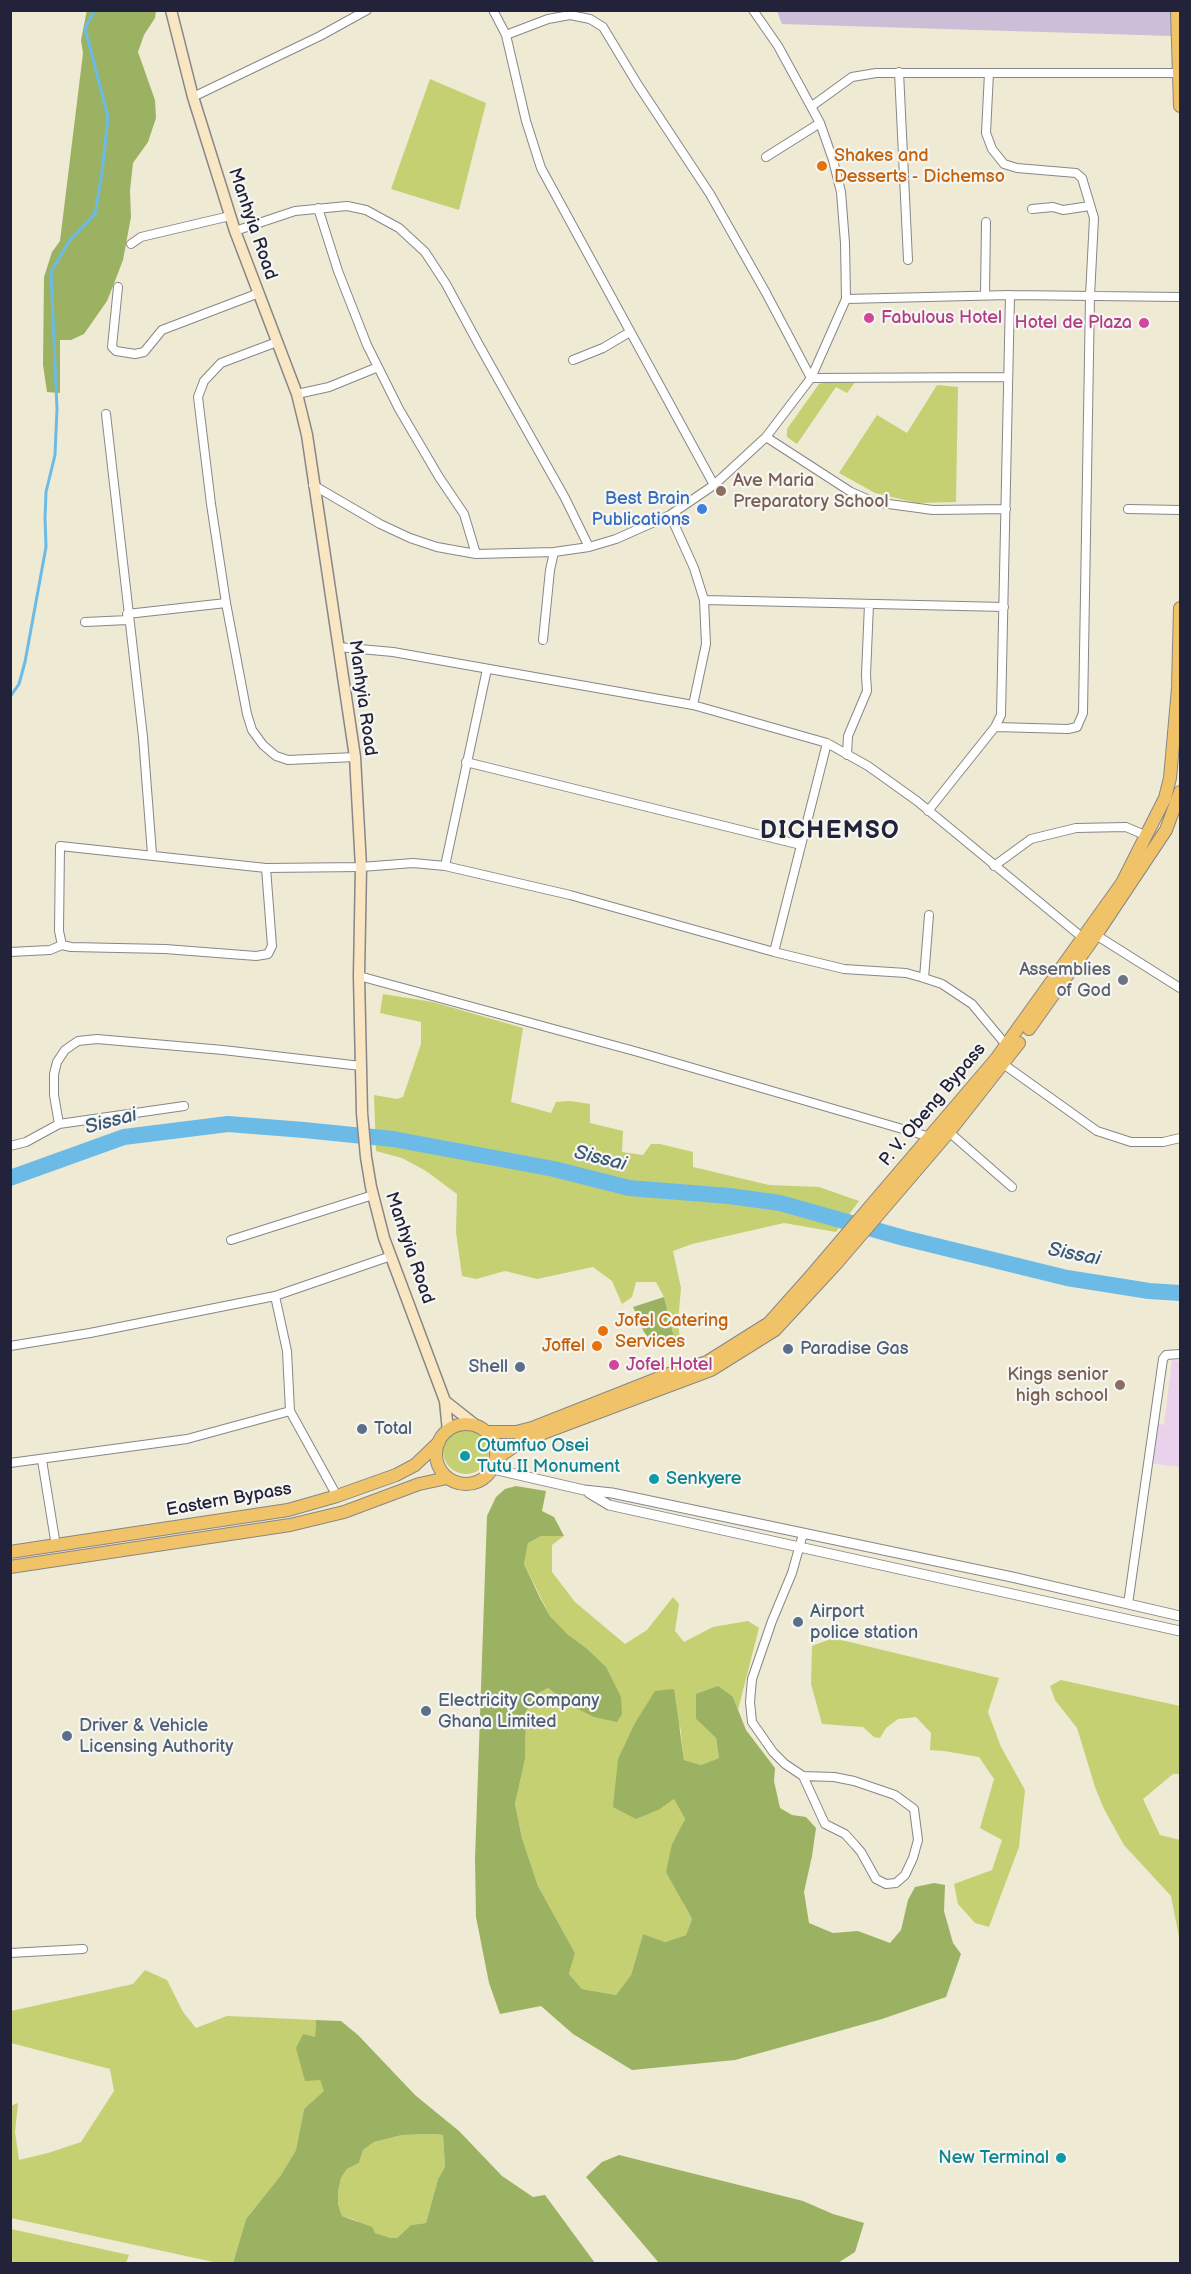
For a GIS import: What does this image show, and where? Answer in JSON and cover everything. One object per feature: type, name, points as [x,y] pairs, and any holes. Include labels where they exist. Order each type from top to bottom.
[{"type":"highway","points":[[1177,10],[1180,106]]},
{"type":"highway","name":"P. V. Obeng Bypass","points":[[867,1219],[930,1137],[1000,1062],[1007,1046],[1122,883],[1147,836],[1165,798],[1170,778],[1178,688],[1180,608]]},
{"type":"highway","name":"P. V. Obeng Bypass","points":[[482,1429],[516,1432],[531,1428],[669,1374],[707,1362],[769,1323],[949,1132],[1096,935],[1177,813],[1180,792]]},
{"type":"highway","name":"P. V. Obeng Bypass","points":[[494,1464],[517,1444],[711,1371],[775,1330],[856,1231]]},
{"type":"highway","points":[[467,1424],[482,1429],[495,1447],[494,1464],[487,1476],[476,1483],[463,1485],[447,1478],[437,1461],[439,1442],[448,1431],[457,1426],[467,1424]]},
{"type":"highway","name":"Eastern Bypass","points":[[10,1552],[288,1510],[396,1475],[415,1465],[439,1442]]},
{"type":"highway","name":"Eastern Bypass","points":[[10,1567],[290,1525],[344,1512],[419,1484],[447,1478]]},
{"type":"main road","name":"Manhyia Road","points":[[171,10],[193,97],[230,216],[297,394],[306,435],[355,757],[361,867],[359,976],[362,1113],[366,1157],[373,1195],[391,1256],[445,1401],[448,1431]]},
{"type":"main road","points":[[445,1401],[482,1429]]},
{"type":"street","points":[[193,97],[320,36],[367,10]]},
{"type":"street","points":[[493,10],[506,35],[526,121],[541,168],[714,485]]},
{"type":"street","points":[[313,485],[371,519],[411,538],[437,547],[476,554],[554,552],[589,547],[616,539],[670,515],[714,485],[766,437],[810,378],[846,299],[845,243],[841,192],[820,123],[778,46],[753,10]]},
{"type":"street","points":[[506,35],[548,19],[570,15],[590,19],[603,27],[638,85],[710,194],[766,293],[810,378]]},
{"type":"street","points":[[812,106],[852,77],[899,72],[1179,73]]},
{"type":"street","points":[[899,72],[908,260]]},
{"type":"street","points":[[989,73],[986,133],[992,149],[1004,164],[1017,168],[1076,173],[1082,178],[1094,218],[1090,296],[1083,713],[1077,727],[1068,729],[995,727]]},
{"type":"street","points":[[766,157],[820,123]]},
{"type":"street","points":[[1032,208],[1053,207],[1063,210],[1090,206]]},
{"type":"street","points":[[235,231],[295,211],[347,207],[366,210],[399,228],[425,252],[446,284],[565,498],[589,547]]},
{"type":"street","points":[[318,208],[338,271],[367,345],[405,419],[464,514],[476,554]]},
{"type":"street","points":[[131,244],[141,237],[230,216]]},
{"type":"street","points":[[985,295],[986,222]]},
{"type":"street","points":[[118,287],[112,347],[116,351],[135,354],[144,352],[162,330],[259,293]]},
{"type":"street","points":[[846,299],[985,295],[1180,297]]},
{"type":"street","points":[[928,812],[995,727],[1001,715],[1010,295]]},
{"type":"street","points":[[573,360],[603,348],[630,332]]},
{"type":"street","points":[[277,342],[221,363],[204,381],[198,397],[226,603],[247,714],[252,730],[263,745],[276,756],[288,760],[355,757]]},
{"type":"street","points":[[297,394],[329,387],[378,367]]},
{"type":"street","points":[[810,378],[1008,377]]},
{"type":"street","points":[[106,414],[143,737],[152,854]]},
{"type":"street","points":[[766,437],[851,492],[874,502],[933,510],[1005,509]]},
{"type":"street","points":[[1128,509],[1180,510]]},
{"type":"street","points":[[670,515],[694,568],[704,600],[706,644],[693,705]]},
{"type":"street","points":[[543,640],[554,552]]},
{"type":"street","points":[[704,600],[1004,607]]},
{"type":"street","points":[[84,622],[226,603]]},
{"type":"street","points":[[848,755],[848,736],[867,691],[869,604]]},
{"type":"street","points":[[338,647],[393,652],[651,700],[693,705],[827,744],[868,766],[917,801],[1083,938]]},
{"type":"street","points":[[445,866],[487,669]]},
{"type":"street","points":[[774,952],[827,744]]},
{"type":"street","points":[[466,762],[801,845]]},
{"type":"street","points":[[994,866],[1031,839],[1066,830],[1100,826],[1126,827],[1147,836]]},
{"type":"street","points":[[62,945],[59,931],[60,846],[152,854],[266,868],[361,867],[413,863],[445,866],[570,895],[774,952],[844,969],[906,973],[924,978],[942,984],[972,1004],[1007,1046]]},
{"type":"street","points":[[10,952],[50,950],[62,945],[256,956],[268,954],[272,946],[266,868]]},
{"type":"street","points":[[924,978],[928,915]]},
{"type":"street","points":[[1096,935],[1180,988]]},
{"type":"street","points":[[359,976],[638,1052],[930,1137]]},
{"type":"street","points":[[59,1124],[54,1095],[56,1068],[65,1050],[78,1041],[97,1039],[212,1049],[361,1066]]},
{"type":"street","points":[[1000,1062],[1097,1131],[1131,1142],[1163,1142],[1180,1138]]},
{"type":"street","points":[[10,1146],[26,1142],[59,1124],[184,1106]]},
{"type":"street","points":[[949,1132],[1012,1187]]},
{"type":"street","points":[[231,1240],[373,1195]]},
{"type":"street","points":[[10,1346],[90,1333],[275,1296],[391,1256]]},
{"type":"street","points":[[275,1296],[287,1351],[290,1411],[337,1496]]},
{"type":"street","points":[[1128,1604],[1163,1359],[1166,1355],[1180,1354]]},
{"type":"street","points":[[10,1463],[187,1439],[290,1411]]},
{"type":"street","points":[[42,1460],[56,1546]]},
{"type":"street","points":[[494,1464],[584,1490],[612,1493],[1012,1577],[1180,1616]]},
{"type":"street","points":[[584,1490],[609,1505],[1180,1631]]},
{"type":"street","points":[[803,1534],[792,1573],[752,1679],[750,1714],[756,1729],[773,1752],[785,1764],[803,1776],[825,1824],[845,1834],[861,1852],[876,1880],[886,1884],[896,1883],[905,1875],[918,1840],[914,1809],[895,1795],[854,1781],[834,1777],[803,1776]]},
{"type":"street","points":[[10,1953],[82,1949]]},
{"type":"shaded area","points":[[777,11],[1171,11],[1173,36],[782,24]]},
{"type":"shaded area","name":"Kings senior high school","points":[[1172,1360],[1180,1361],[1180,1467],[1149,1463],[1154,1423],[1164,1425]]},
{"type":"green space","points":[[87,10],[156,11],[155,18],[144,35],[138,52],[155,100],[156,118],[148,142],[133,163],[130,190],[131,217],[123,260],[115,281],[107,301],[84,334],[71,340],[60,340],[60,393],[47,392],[43,365],[44,277],[52,252],[60,241],[83,53],[81,40]]},
{"type":"green space","points":[[430,79],[486,103],[459,210],[391,189]]},
{"type":"green space","points":[[833,379],[856,381],[847,393],[836,387],[797,444],[787,437],[787,429],[819,384]]},
{"type":"green space","points":[[937,385],[958,387],[956,502],[917,503],[875,493],[839,473],[877,415],[907,433]]},
{"type":"green space","points":[[383,994],[433,1002],[523,1028],[511,1102],[551,1113],[556,1102],[570,1101],[590,1104],[590,1123],[623,1131],[622,1152],[643,1155],[651,1144],[660,1144],[693,1152],[693,1167],[769,1185],[819,1187],[859,1201],[836,1232],[784,1223],[692,1244],[673,1251],[681,1288],[678,1322],[680,1341],[675,1341],[664,1297],[656,1282],[636,1282],[632,1297],[622,1304],[612,1281],[593,1267],[537,1279],[505,1271],[476,1279],[462,1276],[456,1232],[457,1194],[426,1171],[402,1158],[376,1151],[374,1095],[397,1099],[403,1097],[421,1044],[421,1022],[380,1013]]},
{"type":"green space","points":[[664,1297],[675,1341],[669,1348],[651,1341],[644,1332],[633,1307]]},
{"type":"green space","points":[[466,1428],[482,1435],[489,1451],[482,1467],[466,1474],[450,1467],[443,1451],[450,1435]]},
{"type":"green space","points":[[516,1486],[546,1491],[542,1511],[554,1517],[564,1536],[541,1536],[528,1543],[524,1564],[540,1598],[550,1616],[567,1634],[606,1667],[621,1697],[622,1714],[617,1722],[594,1717],[568,1704],[548,1688],[535,1695],[526,1712],[525,1759],[515,1804],[522,1838],[538,1886],[575,1953],[569,1974],[582,1989],[616,1995],[631,1975],[643,1934],[665,1942],[686,1935],[692,1919],[666,1872],[672,1844],[685,1819],[674,1799],[660,1809],[636,1819],[613,1807],[618,1759],[635,1723],[655,1691],[674,1689],[684,1760],[701,1765],[719,1758],[716,1738],[696,1719],[696,1694],[718,1686],[733,1697],[746,1730],[775,1768],[774,1781],[780,1808],[792,1815],[806,1817],[816,1828],[804,1892],[809,1923],[833,1933],[858,1931],[890,1943],[901,1930],[908,1900],[915,1887],[934,1883],[945,1885],[944,1911],[953,1943],[961,1954],[946,1997],[882,2019],[735,2060],[632,2070],[573,2034],[541,2006],[500,2014],[489,1983],[476,1917],[475,1859],[487,1516],[496,1497],[505,1489]]},
{"type":"green space","points":[[541,1536],[564,1536],[552,1545],[552,1572],[575,1602],[625,1644],[647,1630],[673,1597],[679,1604],[675,1631],[684,1642],[713,1627],[748,1621],[759,1628],[738,1710],[733,1697],[696,1719],[716,1738],[719,1758],[701,1765],[684,1760],[680,1725],[660,1809],[674,1799],[685,1819],[672,1844],[683,1903],[692,1919],[686,1935],[665,1942],[643,1934],[631,1975],[616,1995],[582,1989],[569,1974],[575,1953],[538,1886],[522,1838],[515,1804],[525,1759],[526,1712],[535,1695],[548,1688],[568,1704],[586,1648],[567,1635],[550,1616],[524,1564],[528,1543]]},
{"type":"green space","points":[[833,1638],[999,1678],[988,1712],[1001,1747],[1025,1790],[1019,1847],[989,1927],[975,1923],[958,1904],[954,1884],[992,1870],[1002,1840],[980,1828],[994,1779],[979,1757],[930,1750],[931,1733],[916,1717],[898,1719],[886,1728],[880,1738],[874,1737],[863,1727],[822,1724],[811,1684],[812,1646]]},
{"type":"green space","points":[[1061,1680],[1180,1706],[1180,1774],[1173,1774],[1143,1799],[1160,1835],[1180,1840],[1180,1942],[1171,1896],[1124,1845],[1104,1809],[1077,1728],[1055,1700],[1050,1686]]},
{"type":"green space","points":[[145,1970],[167,1980],[183,2012],[196,2028],[227,2016],[316,2020],[315,2037],[303,2067],[305,2080],[320,2080],[325,2091],[304,2109],[296,2150],[281,2175],[246,2219],[233,2263],[218,2263],[11,2218],[10,2106],[18,2103],[15,2132],[19,2160],[81,2142],[114,2091],[110,2069],[11,2043],[11,2011],[133,1984]]},
{"type":"green space","points":[[316,2020],[341,2021],[358,2035],[415,2095],[459,2131],[502,2176],[533,2197],[545,2195],[595,2263],[233,2263],[246,2219],[281,2175],[296,2150],[304,2109],[324,2091],[320,2080],[305,2081],[296,2048],[303,2034],[315,2037]],"holes":[[[402,2135],[443,2135],[445,2167],[438,2179],[426,2223],[411,2225],[397,2238],[391,2238],[375,2233],[372,2227],[342,2216],[338,2204],[341,2178],[347,2169],[359,2163],[363,2150],[374,2142]]]},
{"type":"green space","points":[[402,2135],[443,2135],[445,2167],[438,2179],[426,2223],[411,2225],[397,2238],[391,2238],[375,2233],[355,2220],[342,2216],[338,2204],[341,2178],[347,2169],[359,2163],[363,2150],[374,2142]]},
{"type":"green space","points":[[619,2155],[803,2201],[833,2214],[864,2223],[855,2252],[838,2263],[659,2263],[586,2177],[602,2162]]},
{"type":"green space","points":[[11,2229],[129,2255],[126,2263],[11,2263]]},
{"type":"waterway","points":[[10,697],[19,684],[25,662],[46,547],[46,492],[55,455],[57,409],[51,272],[70,240],[95,214],[102,173],[108,117],[85,28],[95,10]]},
{"type":"waterway","name":"Sissai","points":[[10,1178],[124,1137],[228,1124],[304,1130],[393,1139],[554,1169],[629,1188],[729,1196],[780,1203],[904,1238],[1067,1278],[1149,1291],[1180,1293]]},
{"type":"place","name":"Shakes and Desserts - Dichemso","points":[[822,166]]},
{"type":"place","name":"Fabulous Hotel","points":[[869,318]]},
{"type":"place","name":"Hotel de Plaza","points":[[1144,323]]},
{"type":"place","name":"Ave Maria Preparatory School","points":[[721,491]]},
{"type":"place","name":"Best Brain Publications","points":[[702,509]]},
{"type":"place","name":"Assemblies of God","points":[[1123,980]]},
{"type":"place","name":"Jofel Catering Services","points":[[603,1331]]},
{"type":"place","name":"Joffel","points":[[597,1346]]},
{"type":"place","name":"Paradise Gas","points":[[788,1349]]},
{"type":"place","name":"Jofel Hotel","points":[[614,1365]]},
{"type":"place","name":"Shell","points":[[520,1367]]},
{"type":"place","name":"Kings senior high school","points":[[1120,1385]]},
{"type":"place","name":"Total","points":[[362,1429]]},
{"type":"place","name":"Otumfuo Osei Tutu II Monument","points":[[465,1456]]},
{"type":"place","name":"Senkyere","points":[[654,1479]]},
{"type":"place","name":"Airport police station","points":[[798,1622]]},
{"type":"place","name":"Electricity Company Ghana Limited","points":[[426,1711]]},
{"type":"place","name":"Driver & Vehicle Licensing Authority","points":[[67,1736]]},
{"type":"place","name":"New Terminal","points":[[1061,2158]]},
{"type":"district","name":"DICHEMSO","points":[[830,832]]}]
